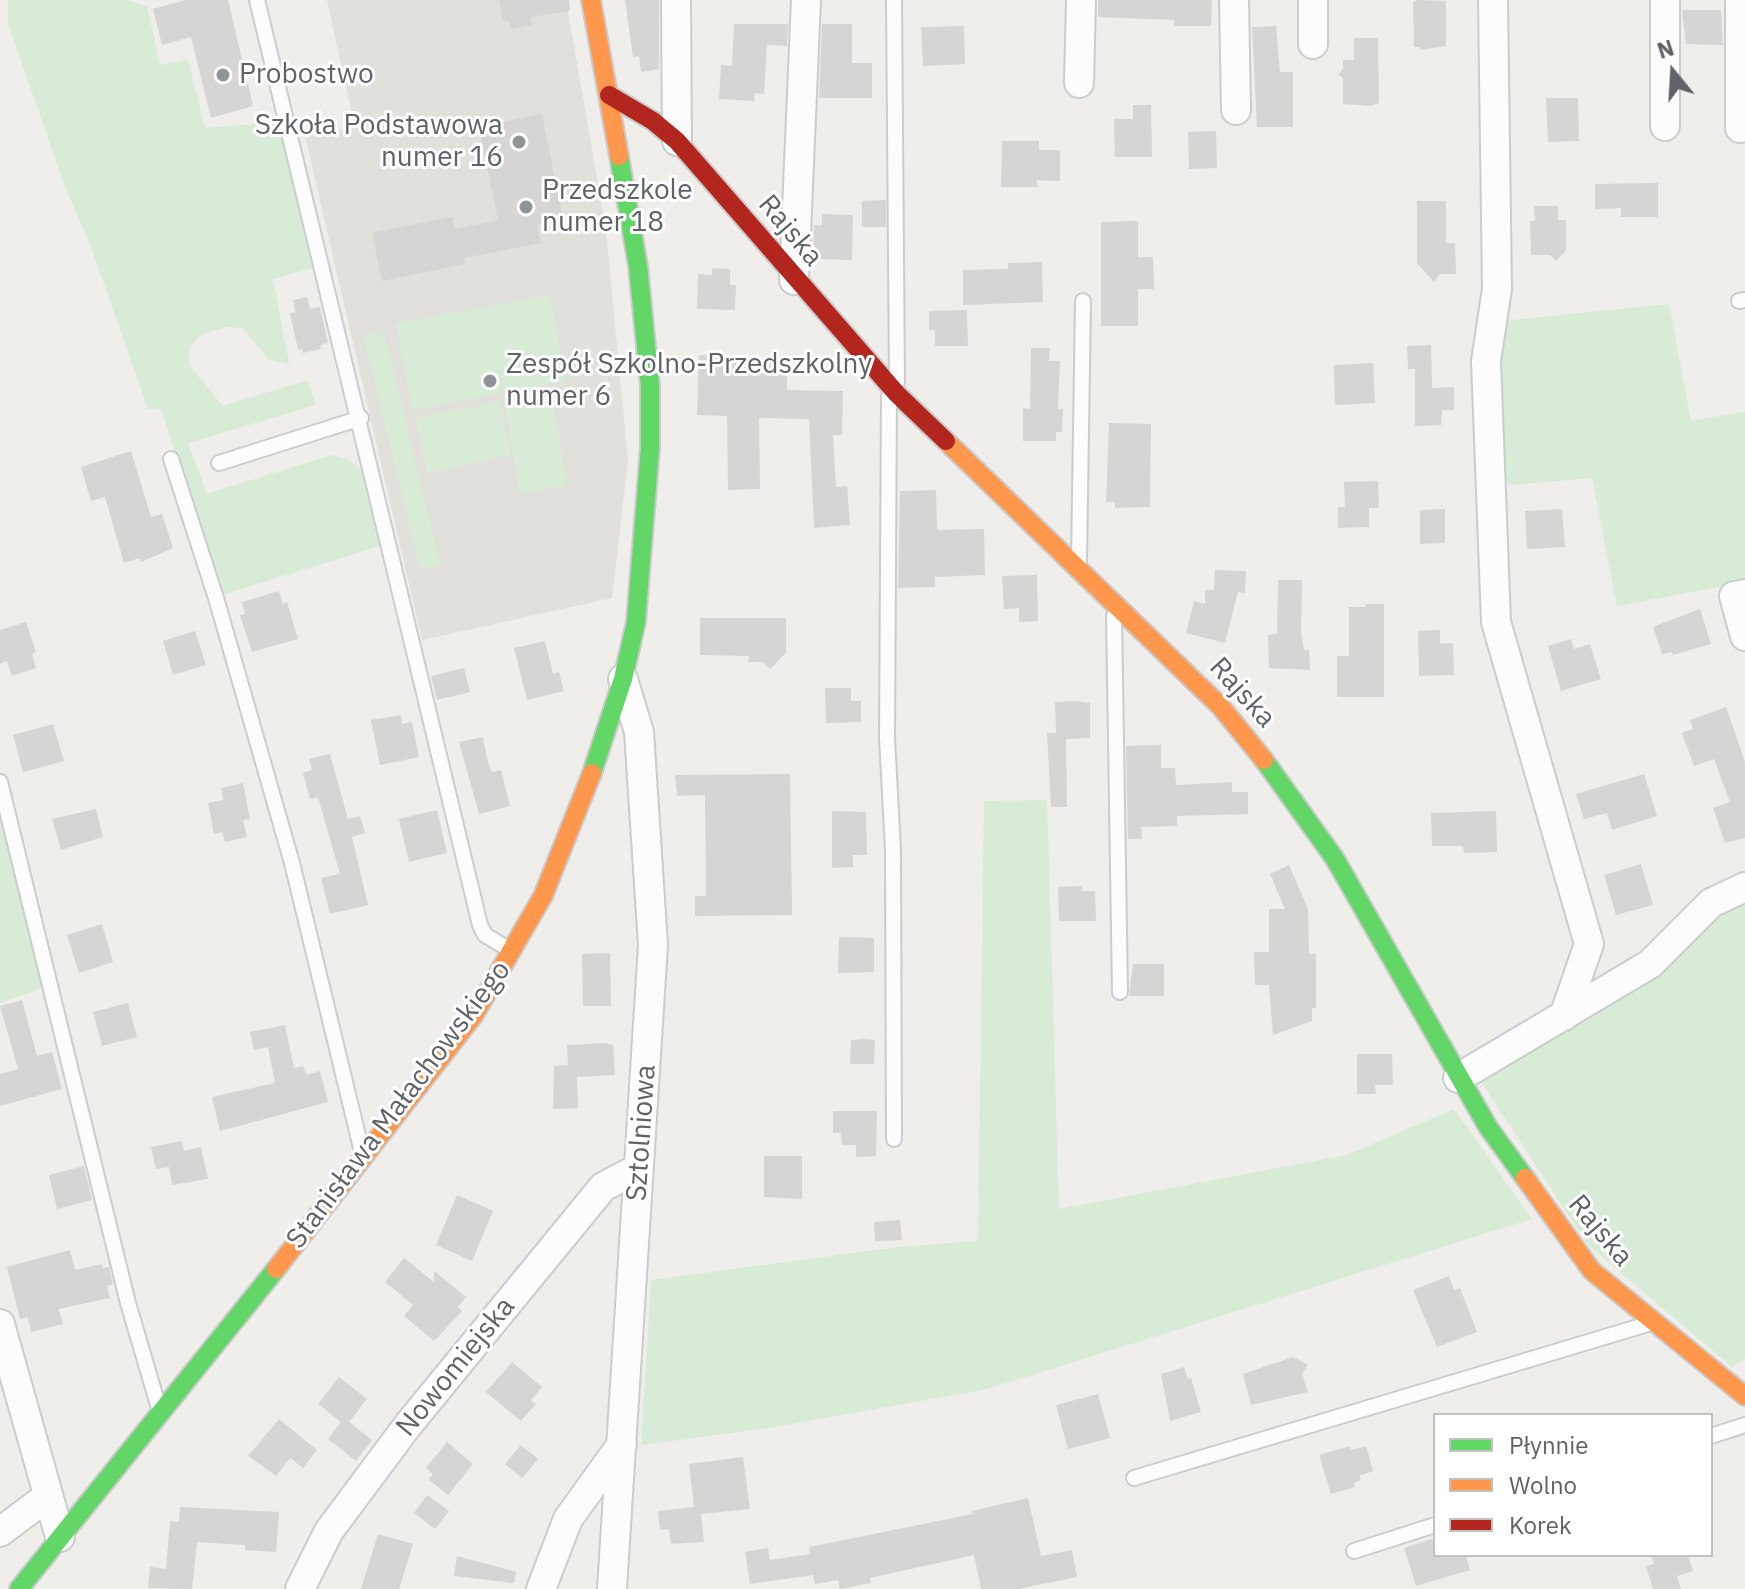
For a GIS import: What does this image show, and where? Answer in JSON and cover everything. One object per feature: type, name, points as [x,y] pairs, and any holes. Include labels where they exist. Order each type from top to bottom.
[{"type":"street","name":"Stanisława Małachowskiego","points":[[30,1583],[60,1537],[364,1158],[474,1015],[543,896],[578,813],[623,679],[643,567],[650,386],[638,266],[591,0]]},
{"type":"street","points":[[676,0],[677,141]]},
{"type":"street","points":[[794,280],[806,0]]},
{"type":"street","points":[[1079,83],[1081,0]]},
{"type":"street","points":[[1234,0],[1236,110]]},
{"type":"street","points":[[1313,0],[1313,44]]},
{"type":"street","points":[[1493,0],[1497,289],[1486,361],[1496,622],[1589,944],[1564,1016]]},
{"type":"street","points":[[1665,0],[1665,126]]},
{"type":"street","points":[[1740,0],[1740,128]]},
{"type":"street","name":"Rajska","points":[[609,95],[653,121],[677,141],[794,280],[893,390],[1221,707],[1282,782],[1364,908],[1458,1078],[1529,1188],[1592,1271],[1652,1323],[1740,1385]]},
{"type":"street","points":[[1745,594],[1734,596],[1745,636]]},
{"type":"street","name":"Sztolniowa","points":[[612,1589],[653,916],[639,732],[623,679]]},
{"type":"street","points":[[1458,1078],[1650,964],[1711,903],[1745,887]]},
{"type":"street","name":"Nowomiejska","points":[[300,1589],[329,1531],[408,1425],[603,1187],[639,1168]]},
{"type":"street","points":[[0,1324],[60,1537],[5,1529]]},
{"type":"street","points":[[541,1589],[568,1519],[622,1444]]},
{"type":"street","points":[[5,1529],[48,1496]]},
{"type":"lane","points":[[257,0],[361,418],[480,925],[485,935],[513,952]]},
{"type":"lane","points":[[894,0],[893,390],[887,738],[893,850],[894,1139]]},
{"type":"lane","points":[[1079,572],[1083,301]]},
{"type":"lane","points":[[219,463],[361,418]]},
{"type":"lane","points":[[171,459],[216,598],[292,863],[364,1158]]},
{"type":"lane","points":[[1114,605],[1120,992]]},
{"type":"lane","points":[[0,782],[128,1303],[160,1413]]},
{"type":"lane","points":[[1134,1478],[1652,1323]]},
{"type":"lane","points":[[1713,1435],[1745,1425]]},
{"type":"lane","points":[[1354,1551],[1433,1526]]},
{"type":"shaded area","name":"Zespół Szkolno-Przedszkolny numer 6","points":[[327,0],[566,0],[606,230],[628,460],[612,598],[422,640],[305,136],[355,127]]},
{"type":"green space","points":[[8,0],[128,0],[147,7],[160,65],[188,60],[205,128],[278,122],[313,268],[273,279],[289,364],[269,360],[243,328],[225,327],[200,335],[190,347],[189,365],[223,406],[308,380],[316,405],[188,443],[207,494],[331,455],[348,459],[363,471],[383,545],[222,595],[161,409],[148,409],[90,244],[65,187],[8,23]]},
{"type":"green space","points":[[550,295],[566,381],[412,410],[396,324]]},
{"type":"green space","points":[[1669,304],[1691,421],[1745,412],[1745,582],[1617,606],[1592,478],[1500,486],[1495,351],[1502,321]]},
{"type":"green space","points":[[384,332],[440,564],[420,569],[363,335]]},
{"type":"green space","points":[[551,393],[567,485],[520,493],[504,401]]},
{"type":"green space","points":[[500,401],[511,455],[427,473],[416,419]]},
{"type":"green space","points":[[1047,800],[1059,1209],[1347,1155],[1454,1109],[1532,1219],[987,1389],[775,1427],[641,1445],[651,1280],[899,1247],[978,1241],[984,801]]},
{"type":"green space","points":[[0,809],[47,986],[0,1003]]},
{"type":"green space","points":[[1745,904],[1745,1358],[1732,1367],[1588,1245],[1482,1083],[1679,957],[1711,921]]},
{"type":"building","name":"Probostwo","points":[[186,0],[228,0],[253,106],[211,118],[191,37],[162,45],[153,9]]},
{"type":"building","points":[[499,0],[569,0],[570,11],[531,17],[532,25],[511,29],[509,21],[503,22]]},
{"type":"building","points":[[625,0],[659,0],[659,69],[641,72],[639,56],[633,57]]},
{"type":"building","points":[[1098,0],[1212,0],[1211,26],[1174,26],[1174,20],[1098,17]]},
{"type":"building","points":[[1446,1],[1446,46],[1420,50],[1420,47],[1414,47],[1413,2]]},
{"type":"building","points":[[1682,10],[1721,10],[1723,45],[1686,44]]},
{"type":"building","points":[[734,24],[788,24],[787,46],[767,45],[764,94],[755,93],[754,101],[719,99],[721,65],[732,66]]},
{"type":"building","points":[[822,24],[852,24],[852,63],[872,63],[872,98],[819,98]]},
{"type":"building","points":[[964,26],[965,64],[923,66],[921,27]]},
{"type":"building","points":[[1276,26],[1280,72],[1293,72],[1293,127],[1257,127],[1252,27]]},
{"type":"building","points":[[1354,38],[1378,38],[1379,103],[1371,106],[1343,104],[1343,78],[1338,74],[1343,69],[1343,60],[1354,60]]},
{"type":"building","points":[[1546,98],[1578,98],[1579,141],[1548,142]]},
{"type":"building","points":[[1133,105],[1151,105],[1152,157],[1115,157],[1114,119],[1133,119]]},
{"type":"building","points":[[542,114],[563,219],[537,225],[541,243],[464,258],[465,264],[382,281],[372,233],[452,217],[455,229],[498,220],[479,127]]},
{"type":"building","points":[[1216,131],[1217,168],[1189,169],[1188,132]]},
{"type":"building","points":[[1002,141],[1039,141],[1039,150],[1060,150],[1060,181],[1036,180],[1038,187],[1001,187]]},
{"type":"building","points":[[1658,183],[1658,217],[1621,217],[1621,208],[1595,209],[1595,184]]},
{"type":"building","points":[[886,200],[886,227],[862,227],[862,201]]},
{"type":"building","points":[[1417,201],[1446,201],[1446,243],[1455,243],[1456,274],[1440,274],[1434,282],[1417,263]]},
{"type":"building","points":[[1534,206],[1558,206],[1558,220],[1566,220],[1566,250],[1556,261],[1550,255],[1531,255],[1530,221],[1535,221]]},
{"type":"building","points":[[822,214],[853,215],[852,260],[813,259],[814,225],[822,225]]},
{"type":"building","points":[[1138,221],[1138,257],[1153,257],[1154,289],[1138,289],[1138,326],[1101,326],[1101,222]]},
{"type":"building","points":[[1042,262],[1043,302],[963,305],[963,270],[1008,269],[1008,263]]},
{"type":"building","points":[[712,268],[730,269],[730,285],[736,285],[735,310],[697,309],[698,274],[712,275]]},
{"type":"building","points":[[307,297],[310,309],[320,307],[328,343],[320,345],[321,349],[303,353],[302,349],[298,350],[290,313],[295,312],[293,300]]},
{"type":"building","points":[[967,310],[968,346],[935,346],[935,330],[929,330],[929,311]]},
{"type":"building","points":[[1431,345],[1432,388],[1454,387],[1454,410],[1442,410],[1441,425],[1415,426],[1415,369],[1408,369],[1407,346]]},
{"type":"building","points":[[1031,348],[1050,348],[1049,361],[1060,361],[1058,409],[1063,409],[1062,432],[1056,432],[1056,441],[1023,441],[1023,408],[1030,409]]},
{"type":"building","points":[[699,355],[787,359],[787,390],[843,391],[842,435],[833,435],[836,487],[847,486],[850,525],[814,528],[809,419],[759,418],[760,489],[728,490],[727,416],[697,415]]},
{"type":"building","points":[[1373,363],[1375,403],[1335,405],[1334,365]]},
{"type":"building","points":[[1109,423],[1151,424],[1150,507],[1115,508],[1115,502],[1106,502]]},
{"type":"building","points":[[131,451],[151,517],[162,514],[173,548],[141,562],[140,558],[124,563],[105,497],[91,501],[81,467]]},
{"type":"building","points":[[1378,481],[1379,508],[1369,508],[1369,527],[1338,528],[1338,507],[1345,507],[1344,482]]},
{"type":"building","points":[[936,490],[937,530],[984,529],[985,575],[935,577],[935,587],[898,588],[900,491]]},
{"type":"building","points":[[1445,509],[1445,543],[1420,544],[1420,510]]},
{"type":"building","points":[[1562,509],[1565,547],[1527,549],[1525,511]]},
{"type":"building","points":[[1215,570],[1246,571],[1245,593],[1238,592],[1225,643],[1186,633],[1194,601],[1205,604],[1205,590],[1214,590]]},
{"type":"building","points":[[1037,575],[1038,621],[1019,622],[1019,608],[1004,609],[1002,576]]},
{"type":"building","points":[[1278,580],[1302,580],[1301,634],[1304,650],[1309,650],[1310,670],[1269,668],[1268,635],[1277,634]]},
{"type":"building","points":[[279,591],[283,604],[287,602],[298,639],[252,652],[240,615],[245,614],[242,602]]},
{"type":"building","points":[[1365,604],[1384,604],[1384,697],[1337,697],[1337,656],[1349,656],[1349,607],[1365,607]]},
{"type":"building","points":[[1700,609],[1711,644],[1673,655],[1672,652],[1662,654],[1653,627]]},
{"type":"building","points":[[700,618],[786,618],[786,653],[770,669],[763,662],[748,662],[749,656],[700,655]]},
{"type":"building","points":[[26,622],[36,652],[32,654],[36,668],[12,676],[7,661],[0,664],[0,630]]},
{"type":"building","points":[[1440,630],[1440,644],[1453,643],[1454,675],[1419,676],[1418,631]]},
{"type":"building","points":[[195,631],[206,665],[173,675],[163,641]]},
{"type":"building","points":[[1571,639],[1574,649],[1590,644],[1601,679],[1561,691],[1548,646]]},
{"type":"building","points":[[545,641],[553,674],[559,672],[564,691],[527,700],[514,648]]},
{"type":"building","points":[[464,668],[470,692],[437,700],[431,676]]},
{"type":"building","points":[[825,688],[851,688],[851,701],[861,701],[861,722],[826,723]]},
{"type":"building","points":[[1055,702],[1090,703],[1090,738],[1066,739],[1067,807],[1051,807],[1047,733],[1056,733]]},
{"type":"building","points":[[1726,707],[1745,762],[1745,838],[1725,843],[1713,808],[1730,802],[1714,759],[1694,766],[1682,733],[1693,729],[1690,720]]},
{"type":"building","points":[[401,715],[402,724],[412,722],[419,757],[380,765],[371,720]]},
{"type":"building","points":[[53,724],[64,761],[23,772],[13,735]]},
{"type":"building","points":[[483,737],[488,763],[492,772],[501,770],[510,806],[479,814],[459,742]]},
{"type":"building","points":[[1161,745],[1161,768],[1175,768],[1176,785],[1232,782],[1232,792],[1248,792],[1248,814],[1177,816],[1177,826],[1141,827],[1142,839],[1128,839],[1126,746]]},
{"type":"building","points":[[330,754],[348,819],[360,816],[365,833],[352,837],[368,905],[330,914],[321,878],[340,874],[318,797],[310,799],[303,773],[312,770],[309,759]]},
{"type":"building","points":[[790,774],[792,915],[695,916],[695,896],[706,896],[705,795],[677,796],[675,775]]},
{"type":"building","points":[[1644,774],[1657,816],[1612,830],[1607,813],[1584,819],[1576,794]]},
{"type":"building","points":[[243,783],[250,819],[243,820],[247,837],[225,842],[222,832],[214,834],[208,803],[223,800],[221,788]]},
{"type":"building","points":[[96,809],[103,837],[61,850],[52,819]]},
{"type":"building","points":[[437,810],[447,853],[409,862],[399,819]]},
{"type":"building","points":[[832,811],[866,812],[867,855],[853,855],[853,867],[832,868]]},
{"type":"building","points":[[1496,811],[1497,852],[1464,853],[1463,846],[1432,846],[1431,813]]},
{"type":"building","points":[[1641,864],[1653,905],[1616,915],[1604,875]]},
{"type":"building","points":[[1289,865],[1308,909],[1309,954],[1316,954],[1316,1008],[1312,1008],[1312,1021],[1273,1035],[1269,985],[1255,985],[1254,952],[1269,952],[1269,909],[1285,909],[1270,874]]},
{"type":"building","points":[[1082,886],[1082,891],[1095,891],[1096,921],[1059,921],[1058,887]]},
{"type":"building","points":[[102,924],[113,962],[79,973],[67,935]]},
{"type":"building","points":[[839,937],[874,938],[874,972],[838,973]]},
{"type":"building","points":[[610,953],[611,1006],[583,1006],[582,954]]},
{"type":"building","points":[[1133,964],[1164,964],[1164,996],[1129,996]]},
{"type":"building","points":[[22,1000],[37,1056],[52,1052],[62,1089],[0,1106],[0,1074],[18,1069],[0,1006]]},
{"type":"building","points":[[128,1003],[137,1037],[102,1046],[93,1012]]},
{"type":"building","points":[[285,1025],[294,1068],[303,1066],[306,1075],[320,1071],[328,1102],[220,1131],[212,1097],[275,1083],[268,1047],[254,1050],[250,1032]]},
{"type":"building","points":[[851,1040],[875,1040],[874,1064],[850,1064]]},
{"type":"building","points":[[567,1045],[613,1045],[615,1075],[577,1077],[578,1108],[553,1109],[554,1066],[568,1065]]},
{"type":"building","points":[[1357,1054],[1392,1054],[1393,1085],[1375,1085],[1376,1094],[1357,1094]]},
{"type":"building","points":[[833,1111],[877,1111],[876,1156],[856,1157],[856,1145],[842,1145],[841,1133],[833,1133]]},
{"type":"building","points":[[182,1141],[184,1151],[201,1147],[208,1179],[172,1185],[169,1167],[156,1169],[151,1147]]},
{"type":"building","points":[[764,1156],[802,1156],[802,1199],[764,1197]]},
{"type":"building","points":[[84,1166],[92,1200],[57,1209],[49,1175]]},
{"type":"building","points":[[457,1195],[493,1211],[472,1261],[436,1245]]},
{"type":"building","points":[[900,1220],[902,1240],[875,1241],[874,1222]]},
{"type":"building","points":[[70,1250],[75,1270],[102,1264],[103,1268],[109,1267],[113,1284],[107,1286],[110,1298],[59,1309],[63,1324],[31,1332],[28,1317],[20,1319],[7,1267]]},
{"type":"building","points":[[404,1258],[434,1282],[434,1271],[466,1297],[458,1307],[462,1311],[434,1341],[404,1316],[413,1305],[385,1282]]},
{"type":"building","points":[[1449,1276],[1454,1290],[1460,1288],[1477,1332],[1437,1347],[1413,1290]]},
{"type":"building","points":[[1293,1357],[1308,1365],[1302,1374],[1308,1392],[1251,1405],[1243,1374]]},
{"type":"building","points":[[512,1362],[542,1387],[531,1400],[536,1404],[521,1421],[486,1392]]},
{"type":"building","points":[[1184,1367],[1188,1379],[1191,1378],[1201,1412],[1170,1421],[1161,1374]]},
{"type":"building","points":[[339,1377],[367,1399],[349,1422],[372,1440],[356,1461],[328,1439],[341,1422],[318,1404]]},
{"type":"building","points":[[1098,1394],[1110,1438],[1068,1449],[1056,1405]]},
{"type":"building","points":[[279,1419],[317,1450],[303,1468],[290,1458],[276,1476],[248,1456]]},
{"type":"building","points":[[447,1442],[473,1464],[448,1495],[428,1479],[433,1474],[426,1468]]},
{"type":"building","points":[[521,1445],[538,1459],[522,1478],[505,1464]]},
{"type":"building","points":[[1350,1446],[1351,1450],[1366,1446],[1373,1471],[1359,1476],[1361,1480],[1354,1483],[1355,1487],[1331,1494],[1319,1455]]},
{"type":"building","points":[[743,1457],[750,1509],[701,1514],[704,1542],[671,1544],[669,1529],[660,1530],[658,1511],[694,1507],[689,1464]]},
{"type":"building","points":[[427,1495],[449,1511],[435,1529],[414,1513]]},
{"type":"building","points":[[1028,1498],[1041,1556],[1072,1550],[1077,1577],[1019,1589],[981,1589],[974,1555],[870,1578],[871,1583],[840,1589],[838,1580],[815,1584],[813,1575],[750,1584],[745,1552],[768,1548],[770,1560],[810,1554],[809,1547],[973,1514],[972,1511]]},
{"type":"building","points":[[180,1507],[279,1512],[276,1552],[245,1550],[245,1545],[197,1542],[192,1589],[148,1588],[150,1567],[166,1569],[170,1521],[179,1522]]},
{"type":"building","points":[[378,1534],[413,1544],[399,1589],[361,1589]]},
{"type":"building","points":[[1433,1539],[1433,1557],[1467,1557],[1470,1570],[1416,1586],[1404,1548]]},
{"type":"building","points":[[457,1556],[516,1572],[514,1583],[454,1576]]},
{"type":"building","points":[[1652,1557],[1689,1557],[1693,1571],[1677,1576],[1681,1589],[1653,1589],[1646,1566],[1654,1564]]},
{"type":"traffic: fast","points":[[592,773],[623,679],[636,622],[650,448],[650,386],[638,266],[619,156]]},
{"type":"traffic: fast","points":[[1264,760],[1335,859],[1488,1127],[1525,1178]]},
{"type":"traffic: fast","points":[[19,1589],[276,1269]]},
{"type":"traffic: slow","points":[[591,0],[619,156]]},
{"type":"traffic: slow","points":[[946,441],[1221,707],[1264,760]]},
{"type":"traffic: slow","points":[[276,1269],[474,1015],[543,896],[592,773]]},
{"type":"traffic: slow","points":[[1525,1178],[1592,1271],[1745,1396]]},
{"type":"traffic: jam","points":[[609,95],[653,121],[677,141],[897,394],[946,441]]},
{"type":"place","name":"Probostwo","points":[[223,75]]},
{"type":"place","name":"Szkoła Podstawowa numer 16","points":[[519,142]]},
{"type":"place","name":"Przedszkole numer 18","points":[[526,207]]},
{"type":"place","name":"Zespół Szkolno-Przedszkolny numer 6","points":[[490,381]]}]
